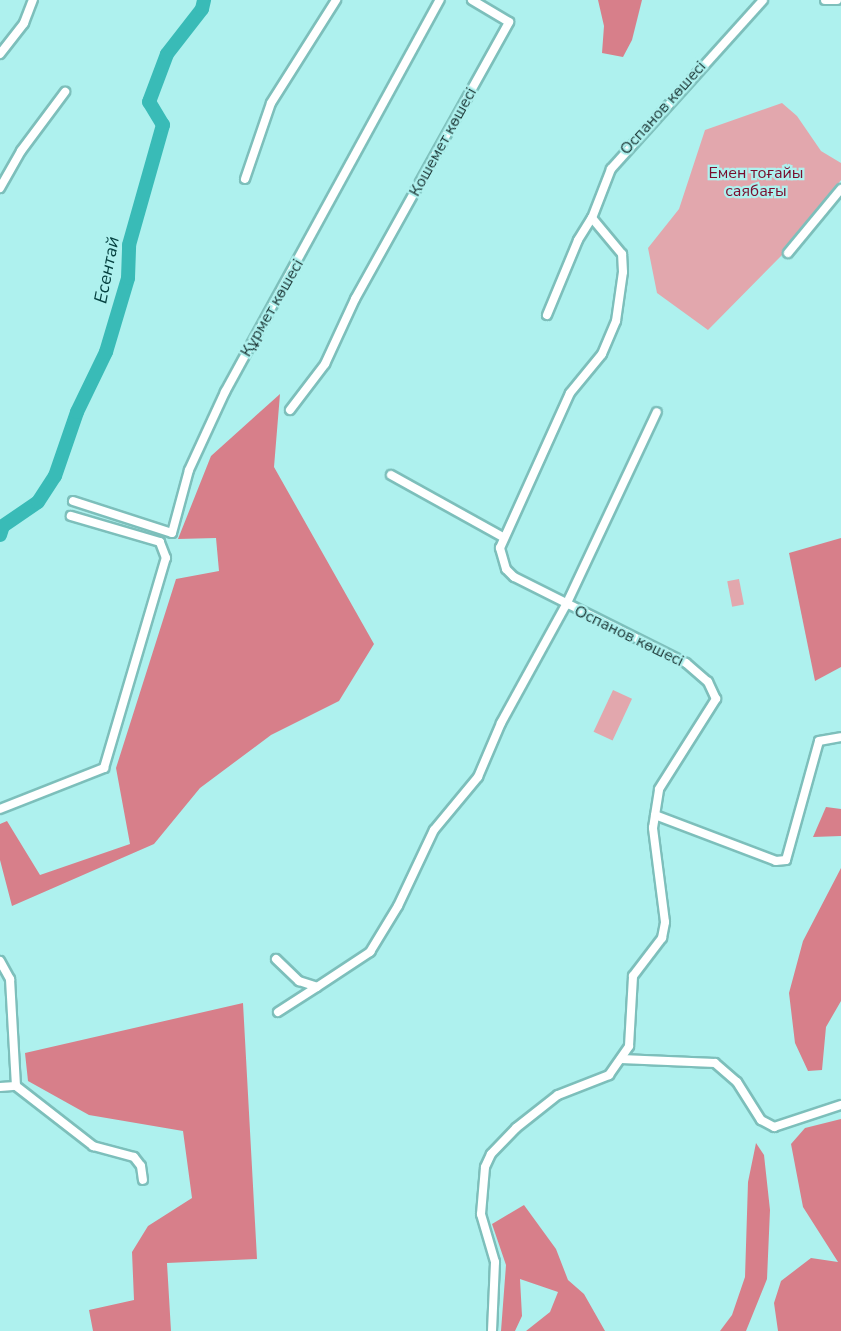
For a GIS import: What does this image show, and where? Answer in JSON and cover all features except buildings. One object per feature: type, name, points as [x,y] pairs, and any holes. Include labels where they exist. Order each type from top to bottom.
[{"type":"street","points":[[0,54],[24,23],[33,0]]},
{"type":"street","points":[[245,179],[271,102],[336,0]]},
{"type":"street","name":"Құрмет көшесі","points":[[73,501],[172,533],[189,470],[216,411],[440,0]]},
{"type":"street","name":"Кошемет көшесі","points":[[290,410],[325,364],[355,299],[509,22],[472,0]]},
{"type":"street","name":"Оспанов көшесі","points":[[492,1331],[495,1262],[482,1214],[485,1167],[503,1140],[558,1095],[593,1084],[609,1076],[629,1046],[633,976],[662,938],[665,922],[656,862],[655,815],[659,789],[666,773],[716,699],[708,682],[686,663],[566,604],[506,569],[500,548],[570,393],[603,354],[616,321],[622,254],[592,219],[601,190],[619,156],[763,0]]},
{"type":"street","points":[[825,0],[837,0]]},
{"type":"street","points":[[0,188],[9,169],[65,92]]},
{"type":"street","points":[[788,253],[841,189]]},
{"type":"street","points":[[548,315],[578,240],[592,219]]},
{"type":"street","points":[[278,1012],[370,952],[398,906],[434,830],[478,777],[501,723],[566,604],[657,411]]},
{"type":"street","points":[[391,475],[503,537]]},
{"type":"street","points":[[0,809],[104,768],[166,558],[160,542],[71,516]]},
{"type":"street","points":[[655,815],[776,861],[786,860],[819,741],[841,737]]},
{"type":"street","points":[[276,959],[299,981],[317,987]]},
{"type":"street","points":[[0,961],[10,979],[16,1086]]},
{"type":"street","points":[[621,1059],[715,1063],[737,1082],[761,1120],[774,1127],[841,1105]]},
{"type":"street","points":[[0,1087],[16,1086],[84,1141],[135,1157],[141,1166],[143,1180]]},
{"type":"green space","name":"Емен тоғайы саябағы","points":[[782,103],[797,116],[821,151],[841,163],[841,180],[784,253],[708,330],[657,293],[648,248],[679,209],[705,130]]},
{"type":"green space","points":[[739,579],[744,605],[732,607],[727,581]]},
{"type":"green space","points":[[613,690],[632,699],[613,741],[594,732]]},
{"type":"shaded area","points":[[598,0],[642,0],[632,40],[623,57],[602,53],[604,26]]},
{"type":"shaded area","points":[[280,394],[274,467],[374,644],[339,701],[271,735],[200,788],[154,844],[12,906],[0,860],[0,824],[7,821],[40,875],[130,844],[116,768],[176,579],[219,571],[216,538],[178,539],[211,456]]},
{"type":"shaded area","points":[[841,538],[841,667],[815,681],[789,553]]},
{"type":"shaded area","points":[[826,807],[841,809],[841,836],[813,837]]},
{"type":"shaded area","points":[[841,868],[841,1001],[826,1027],[822,1070],[808,1071],[795,1043],[789,993],[803,941]]},
{"type":"shaded area","points":[[243,1003],[257,1259],[167,1263],[171,1331],[93,1331],[89,1310],[134,1300],[132,1252],[148,1226],[192,1198],[183,1131],[89,1115],[28,1081],[25,1053]]},
{"type":"shaded area","points":[[841,1119],[841,1331],[778,1331],[774,1303],[781,1281],[811,1258],[838,1262],[803,1207],[791,1144],[805,1128]]},
{"type":"shaded area","points":[[756,1143],[764,1155],[770,1210],[767,1279],[746,1331],[720,1331],[732,1315],[745,1277],[748,1182]]},
{"type":"shaded area","points":[[524,1205],[556,1249],[568,1280],[584,1294],[605,1331],[526,1331],[550,1312],[558,1292],[520,1279],[522,1316],[515,1331],[501,1331],[506,1265],[492,1224]]},
{"type":"waterway","name":"Есентай","points":[[0,535],[3,526],[38,502],[55,476],[77,412],[106,352],[128,278],[129,245],[163,125],[149,102],[167,54],[202,9],[204,0]]}]
